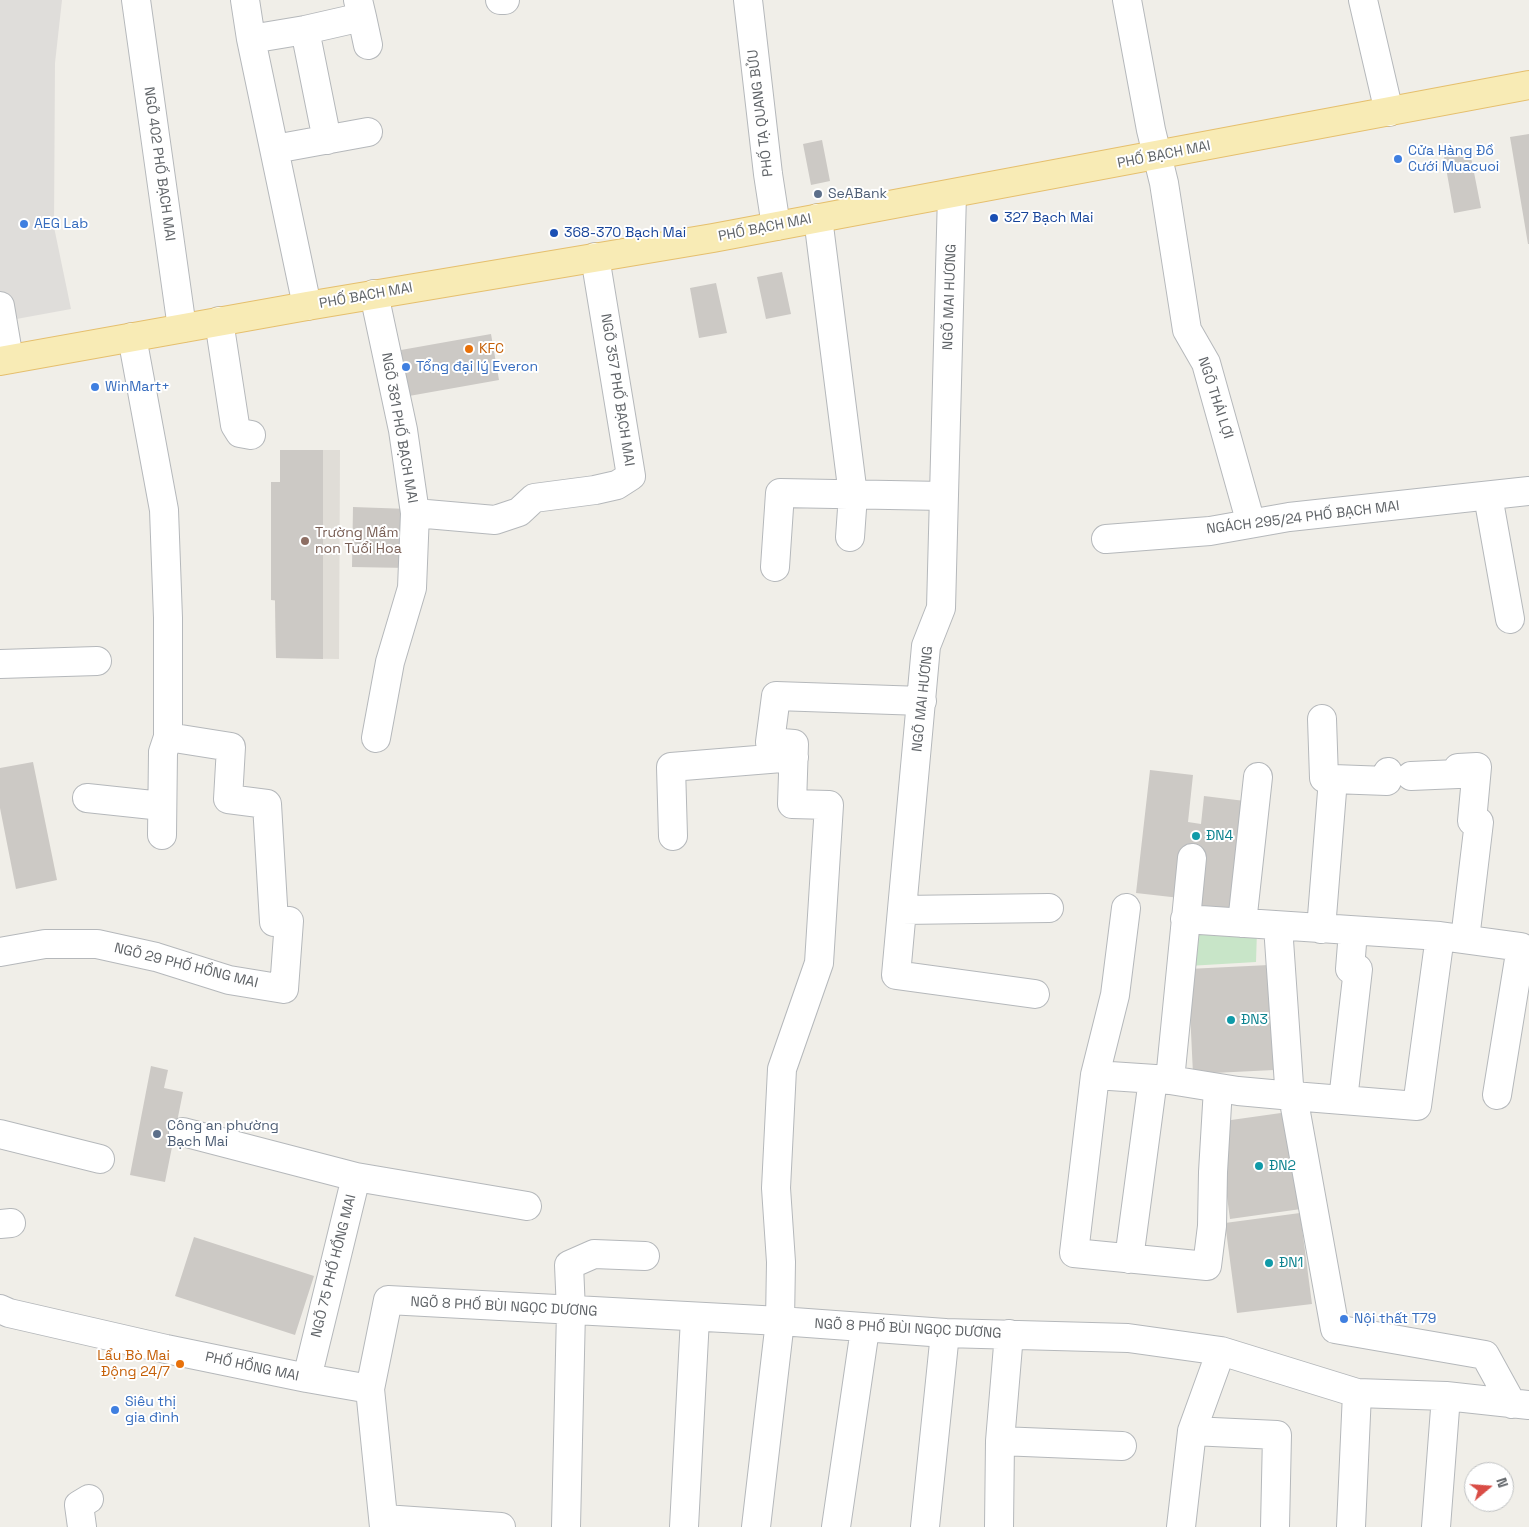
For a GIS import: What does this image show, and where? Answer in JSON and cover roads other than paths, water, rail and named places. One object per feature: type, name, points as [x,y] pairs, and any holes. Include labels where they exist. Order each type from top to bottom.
[{"type":"main road","name":"PHỐ BẠCH MAI","points":[[4,360],[374,294],[776,226],[1529,85]]},
{"type":"street","name":"NGÕ 402 PHỐ BẠCH MAI","points":[[136,0],[182,328]]},
{"type":"street","points":[[245,0],[251,40],[307,306]]},
{"type":"street","points":[[500,0],[505,0]]},
{"type":"street","name":"PHỐ TẠ QUANG BỬU","points":[[748,0],[768,174],[776,226]]},
{"type":"street","name":"NGÕ THÁI LỢI","points":[[1127,0],[1156,156],[1164,183],[1187,330],[1206,363],[1248,513],[1249,524]]},
{"type":"street","points":[[1363,0],[1389,112]]},
{"type":"street","points":[[251,40],[305,30],[360,9],[368,45]]},
{"type":"street","points":[[305,30],[327,140]]},
{"type":"street","points":[[275,150],[368,132]]},
{"type":"street","name":"NGÕ MAI HƯƠNG","points":[[952,194],[941,608],[926,646],[896,975],[1035,994]]},
{"type":"street","points":[[818,218],[853,495],[850,538]]},
{"type":"street","name":"NGÕ 357 PHỐ BẠCH MAI","points":[[414,513],[495,520],[519,512],[534,498],[595,490],[617,485],[631,476],[595,257]]},
{"type":"street","name":"NGÕ 381 PHỐ BẠCH MAI","points":[[374,294],[402,430],[414,513],[412,588],[390,662],[376,738]]},
{"type":"street","points":[[0,306],[4,360]]},
{"type":"street","points":[[219,321],[234,425],[240,433],[251,435]]},
{"type":"street","points":[[132,337],[164,510],[168,618],[168,737],[163,752],[162,835]]},
{"type":"street","name":"NGÁCH 295/24 PHỐ BẠCH MAI","points":[[1106,539],[1210,531],[1289,517],[1529,491]]},
{"type":"street","points":[[776,567],[780,493],[944,496]]},
{"type":"street","points":[[1488,496],[1510,618]]},
{"type":"street","points":[[0,664],[97,661]]},
{"type":"street","points":[[756,1527],[780,1321],[781,1262],[776,1188],[782,1070],[819,963],[829,805],[792,804],[794,744],[770,742],[776,696],[922,701]]},
{"type":"street","points":[[1095,1075],[1161,1080],[1293,1096],[1417,1106],[1479,822],[1472,822],[1477,767],[1458,768],[1458,774],[1399,774],[1387,782],[1324,778],[1322,719]]},
{"type":"street","name":"NGÕ 29 PHỐ HỒNG MAI","points":[[0,952],[45,944],[97,944],[156,957],[230,980],[284,989],[289,921],[274,922],[267,804],[228,799],[231,747],[168,737]]},
{"type":"street","points":[[673,836],[671,767],[794,757]]},
{"type":"street","points":[[1242,924],[1258,777]]},
{"type":"street","points":[[1321,929],[1334,779]]},
{"type":"street","points":[[87,798],[162,806]]},
{"type":"street","points":[[1129,1259],[1161,1080],[1185,919],[1192,858]]},
{"type":"street","points":[[902,910],[1048,908]]},
{"type":"street","points":[[1126,908],[1115,996],[1095,1075],[1074,1253],[1207,1266],[1212,1226],[1212,1172],[1218,1088]]},
{"type":"street","points":[[1185,919],[1453,937],[1521,947],[1498,1095]]},
{"type":"street","points":[[1278,926],[1289,1085],[1293,1096],[1335,1329],[1485,1355],[1521,1404]]},
{"type":"street","points":[[1343,1100],[1358,970],[1350,969],[1353,931]]},
{"type":"street","points":[[183,1132],[356,1177]]},
{"type":"street","points":[[0,1134],[100,1159]]},
{"type":"street","name":"NGÕ 75 PHỐ HỒNG MAI","points":[[306,1378],[356,1177],[527,1206]]},
{"type":"street","points":[[566,1527],[570,1310],[569,1265],[594,1254],[645,1256]]},
{"type":"street","name":"NGÕ 8 PHỐ BÙI NGỌC DƯƠNG","points":[[370,1389],[388,1300],[695,1318],[780,1321],[865,1329],[1128,1338],[1221,1351],[1357,1393],[1446,1396],[1521,1404]]},
{"type":"street","name":"PHỐ HỒNG MAI","points":[[0,1308],[27,1317],[306,1378],[370,1389]]},
{"type":"street","points":[[684,1527],[695,1318]]},
{"type":"street","points":[[836,1527],[865,1329]]},
{"type":"street","points":[[925,1527],[945,1333]]},
{"type":"street","points":[[999,1527],[1000,1441],[1009,1334]]},
{"type":"street","points":[[1182,1527],[1192,1431],[1221,1351]]},
{"type":"street","points":[[370,1389],[384,1523],[500,1527]]},
{"type":"street","points":[[1351,1527],[1357,1393]]},
{"type":"street","points":[[1436,1527],[1446,1396]]},
{"type":"street","points":[[1192,1431],[1277,1435],[1275,1527]]},
{"type":"street","points":[[1000,1441],[1122,1446]]},
{"type":"street","points":[[82,1527],[79,1505],[89,1499]]},
{"type":"place","name":"Cửa Hàng Đồ Cưới Muacuoi","points":[[1398,159]]},
{"type":"place","name":"SeABank","points":[[818,194]]},
{"type":"place","name":"327 Bạch Mai","points":[[994,218]]},
{"type":"place","name":"AEG Lab","points":[[24,224]]},
{"type":"place","name":"368-370 Bạch Mai","points":[[554,233]]},
{"type":"place","name":"KFC","points":[[469,349]]},
{"type":"place","name":"Tổng đại lý Everon","points":[[406,367]]},
{"type":"place","name":"WinMart+","points":[[95,387]]},
{"type":"place","name":"Trường Mầm non Tuổi Hoa","points":[[305,541]]},
{"type":"place","name":"ĐN4","points":[[1196,836]]},
{"type":"place","name":"ĐN3","points":[[1231,1020]]},
{"type":"place","name":"Công an phường Bạch Mai","points":[[157,1134]]},
{"type":"place","name":"ĐN2","points":[[1259,1166]]},
{"type":"place","name":"ĐN1","points":[[1269,1263]]},
{"type":"place","name":"Nội thất T79","points":[[1344,1319]]},
{"type":"place","name":"Lẩu Bò Mai Động 24/7","points":[[180,1364]]},
{"type":"place","name":"Siêu thị gia đình","points":[[115,1410]]}]
